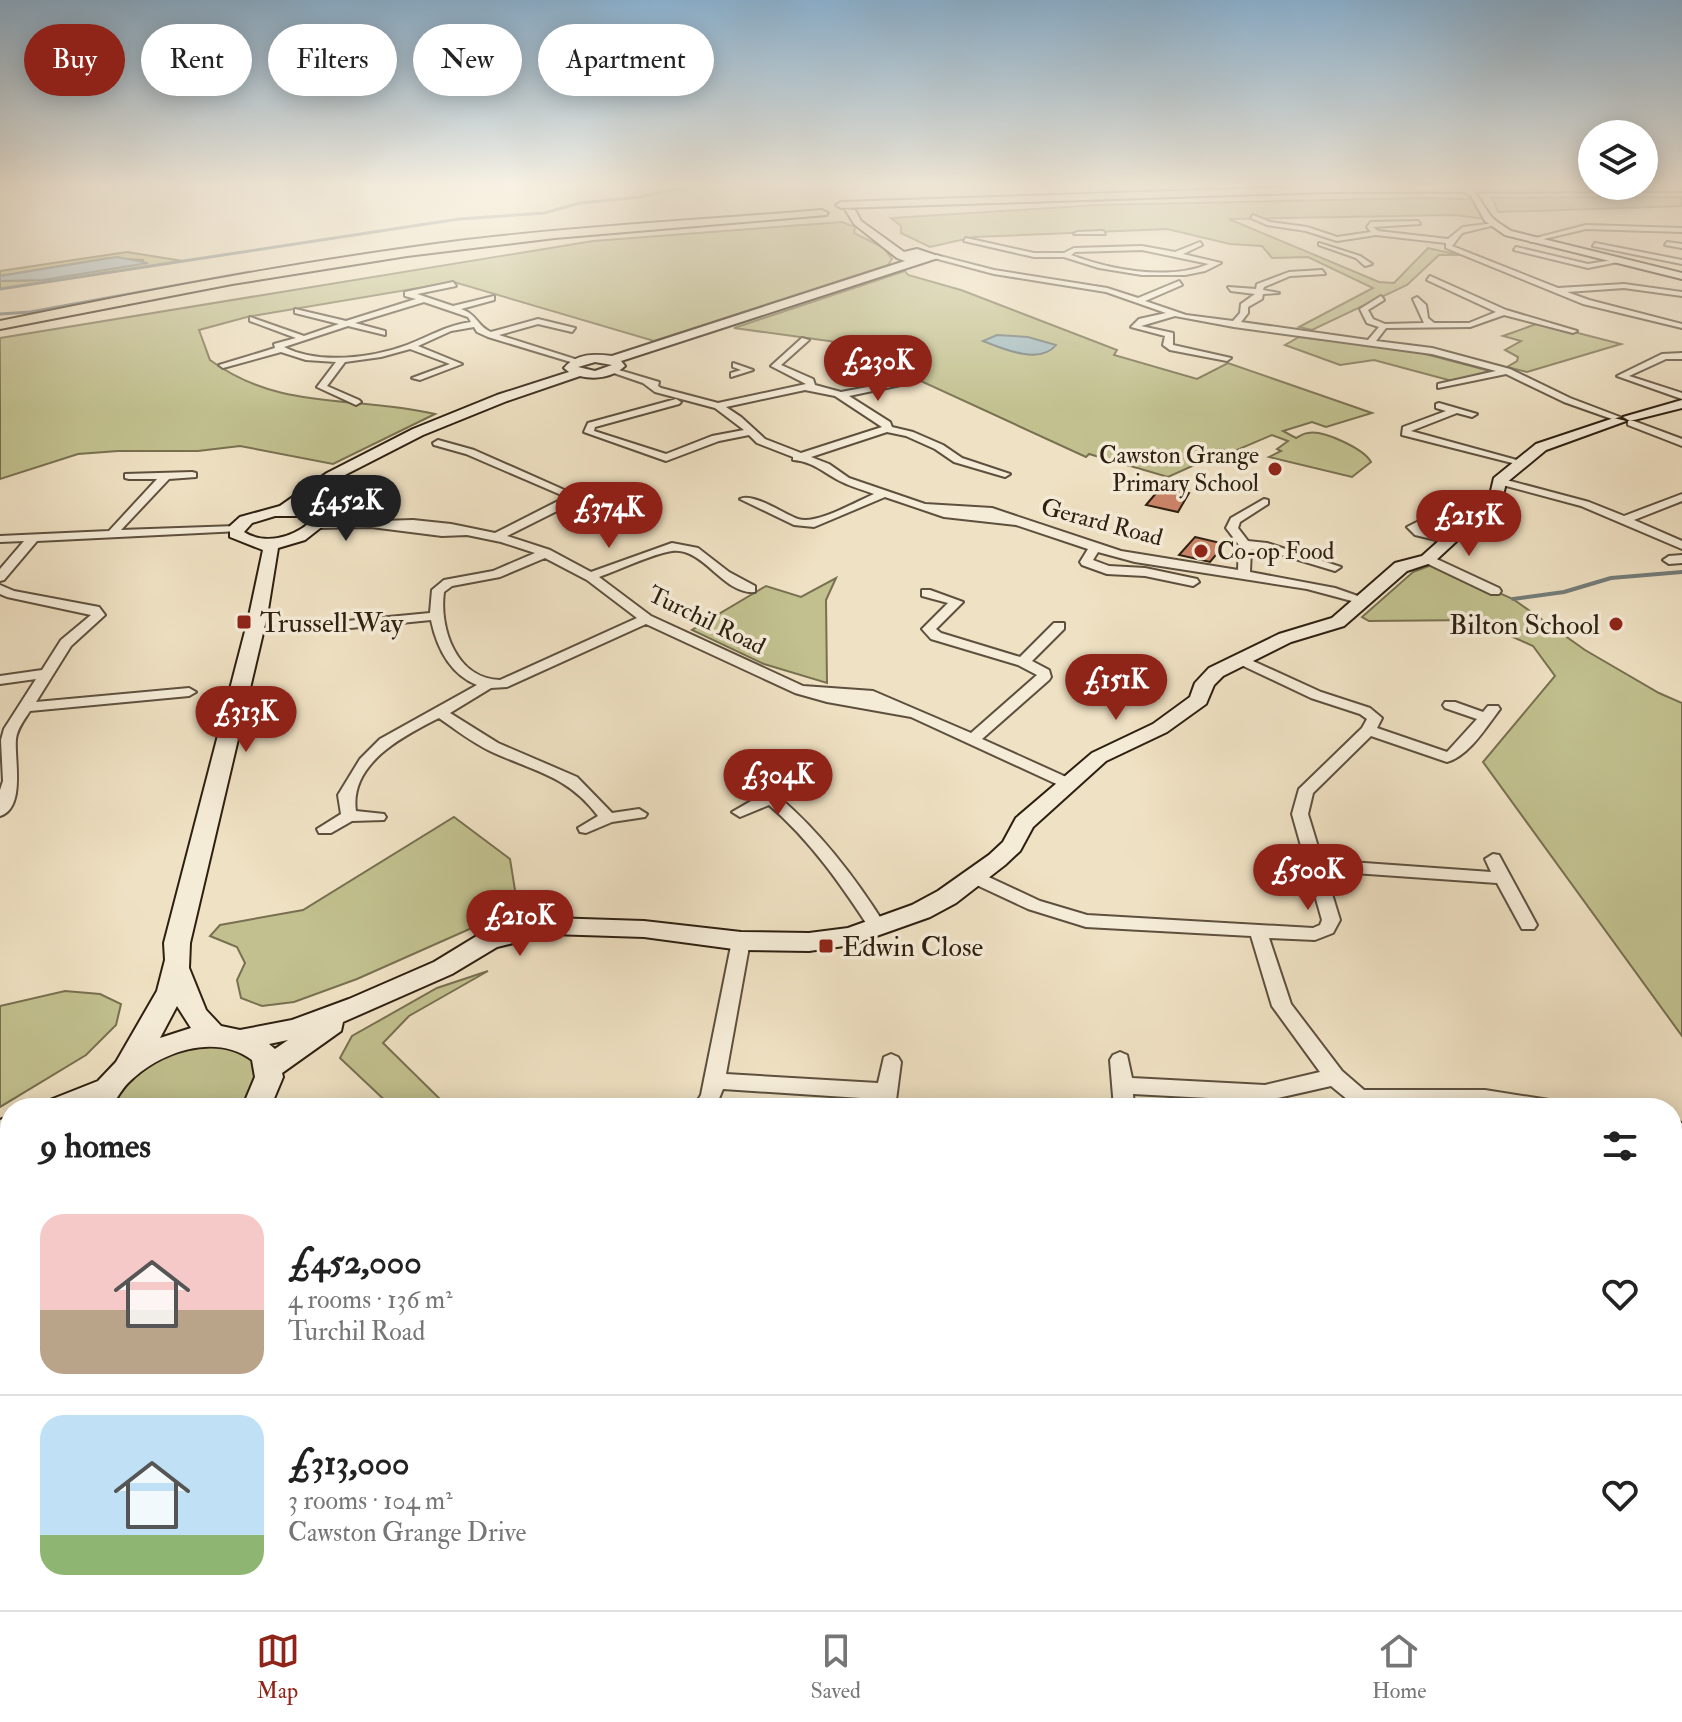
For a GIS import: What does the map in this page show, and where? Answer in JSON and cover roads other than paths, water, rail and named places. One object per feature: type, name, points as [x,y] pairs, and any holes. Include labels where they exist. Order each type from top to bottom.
[{"type":"highway","points":[[0,325],[231,279],[353,260]]},
{"type":"street","points":[[285,510],[368,456],[445,420],[577,367],[613,365],[897,260]]},
{"type":"street","points":[[941,260],[1069,282],[1140,300],[1174,314],[1234,325],[1371,341],[1491,360]]},
{"type":"street","points":[[1020,266],[1027,260]]},
{"type":"street","points":[[1084,260],[1148,273],[1197,273],[1217,263],[1209,260]]},
{"type":"street","points":[[1360,260],[1381,262]]},
{"type":"street","points":[[1479,260],[1611,309],[1682,326]]},
{"type":"street","points":[[1560,260],[1588,266],[1619,261]]},
{"type":"street","points":[[1615,260],[1680,274]]},
{"type":"street","points":[[1094,271],[1106,266]]},
{"type":"street","points":[[1234,325],[1244,313],[1244,306],[1259,297],[1260,286],[1289,274],[1322,272]]},
{"type":"street","points":[[1069,282],[1081,276]]},
{"type":"street","points":[[1430,281],[1503,312],[1573,331]]},
{"type":"street","points":[[1140,300],[1179,283]]},
{"type":"street","points":[[453,284],[408,293],[475,317],[475,324]]},
{"type":"street","points":[[1556,291],[1624,286],[1678,292]]},
{"type":"street","points":[[1231,289],[1275,293]]},
{"type":"street","points":[[452,309],[491,298]]},
{"type":"street","points":[[1381,298],[1364,309],[1370,321],[1384,326],[1479,323],[1503,312]]},
{"type":"street","points":[[1417,299],[1422,305],[1424,319],[1431,325]]},
{"type":"street","points":[[422,300],[277,346],[304,357],[381,355],[410,346],[438,331],[475,324],[491,335],[577,367]]},
{"type":"street","points":[[298,311],[382,333]]},
{"type":"street","points":[[1174,314],[1142,321],[1135,327],[1170,335],[1167,345],[1170,347],[1227,358]]},
{"type":"street","points":[[253,319],[303,338]]},
{"type":"street","points":[[491,335],[538,321],[572,330]]},
{"type":"street","points":[[1371,341],[1384,326]]},
{"type":"street","points":[[789,338],[817,341]]},
{"type":"street","points":[[775,366],[805,340]]},
{"type":"street","points":[[1434,345],[1451,354],[1507,371],[1567,400],[1682,443]]},
{"type":"street","points":[[406,375],[422,380],[458,364],[410,346]]},
{"type":"street","points":[[214,359],[225,366],[281,349]]},
{"type":"street","points":[[1682,356],[1665,356],[1621,376],[1682,396]]},
{"type":"street","points":[[343,358],[322,387],[356,402]]},
{"type":"street","name":"Gerard Road","points":[[613,365],[658,390],[718,406],[738,419],[748,432],[797,458],[825,466],[845,480],[924,507],[992,511],[1095,548],[1135,558],[1316,585],[1363,600]]},
{"type":"street","points":[[735,370],[775,366],[810,381],[811,387]]},
{"type":"street","points":[[1441,386],[1507,371]]},
{"type":"street","points":[[841,395],[907,381]]},
{"type":"street","points":[[718,406],[811,387],[841,395],[887,424],[887,429]]},
{"type":"street","points":[[676,402],[605,420],[591,425],[589,432],[666,458],[716,438],[748,432]]},
{"type":"street","points":[[129,1063],[156,1048],[184,1038],[212,1034],[243,1039],[295,1029],[358,1006],[443,968],[594,930],[644,929],[741,941],[809,942],[851,936],[878,928],[947,897],[974,877],[1012,846],[1024,823],[1099,757],[1176,717],[1199,700],[1205,683],[1216,672],[1285,638],[1338,622],[1401,567],[1428,559],[1497,496],[1496,484],[1499,481],[1541,447],[1624,419],[1682,404]]},
{"type":"street","points":[[1439,406],[1472,414]]},
{"type":"street","points":[[1456,410],[1406,429],[1406,433],[1520,464]]},
{"type":"street","points":[[797,458],[887,429],[924,440],[958,460],[1005,474]]},
{"type":"street","points":[[439,442],[573,496],[565,505],[531,517],[497,537]]},
{"type":"street","points":[[113,533],[126,515],[141,504],[166,475]]},
{"type":"street","points":[[129,476],[192,475]]},
{"type":"street","points":[[1499,481],[1574,500],[1627,519],[1682,545]]},
{"type":"street","points":[[748,505],[798,523],[814,524],[885,493]]},
{"type":"street","points":[[1627,519],[1682,497]]},
{"type":"street","points":[[1429,501],[1453,502],[1430,520],[1413,527],[1419,533],[1445,541]]},
{"type":"street","points":[[1244,573],[1245,545],[1232,528],[1235,520],[1264,502]]},
{"type":"street","points":[[0,539],[236,529],[254,517],[285,510],[308,512],[316,518],[316,525],[293,539],[269,543],[239,538],[236,529]]},
{"type":"street","name":"Turchil Road","points":[[316,525],[412,523],[451,526],[546,553],[589,577],[646,619],[800,690],[837,702],[878,704],[910,713],[1069,784]]},
{"type":"street","points":[[0,577],[34,537]]},
{"type":"street","points":[[212,1034],[194,1014],[179,973],[177,943],[258,616],[271,550],[269,543]]},
{"type":"street","points":[[1245,545],[1263,545],[1335,567]]},
{"type":"street","points":[[589,577],[672,547],[694,551],[725,575],[751,589]]},
{"type":"street","points":[[1095,548],[1086,562],[1096,567],[1158,574],[1193,582]]},
{"type":"street","points":[[486,685],[446,653],[440,640],[436,599],[443,586],[486,577],[546,553]]},
{"type":"street","points":[[1428,559],[1495,591]]},
{"type":"street","points":[[0,589],[15,595],[98,612],[96,618],[66,643],[24,707],[8,740],[11,781],[0,809]]},
{"type":"street","points":[[926,593],[957,602],[929,629],[936,636],[1023,662],[1044,673],[1044,677],[972,740]]},
{"type":"street","points":[[310,628],[437,616]]},
{"type":"street","points":[[349,816],[346,795],[374,753],[413,726],[486,685],[502,684],[646,619]]},
{"type":"street","points":[[1023,662],[1059,626]]},
{"type":"street","points":[[974,877],[1034,905],[1086,921],[1315,934],[1327,929],[1331,920],[1300,814],[1305,792],[1368,730],[1375,718],[1365,711],[1316,695],[1242,660]]},
{"type":"street","points":[[0,680],[45,674]]},
{"type":"street","points":[[24,707],[189,692]]},
{"type":"street","points":[[1368,730],[1447,757],[1454,755],[1490,714],[1450,705]]},
{"type":"street","points":[[441,713],[497,749],[571,777],[589,790],[608,818]]},
{"type":"street","points":[[740,812],[770,798],[793,782]]},
{"type":"street","points":[[770,798],[805,829],[851,885],[878,928]]},
{"type":"street","points":[[586,828],[608,818],[639,814]]},
{"type":"street","points":[[325,829],[349,816],[378,817]]},
{"type":"street","points":[[1493,859],[1528,925]]},
{"type":"street","points":[[1316,865],[1502,878]]},
{"type":"street","points":[[1258,931],[1282,1006],[1335,1077],[1360,1098]]},
{"type":"street","points":[[710,1098],[741,941]]},
{"type":"street","points":[[100,1098],[129,1063],[155,1023],[179,973]]},
{"type":"street","points":[[269,1068],[358,1006]]},
{"type":"street","points":[[243,1039],[264,1056],[269,1068],[265,1098]]},
{"type":"street","points":[[1120,1060],[1124,1098]]},
{"type":"street","points":[[886,1098],[891,1062]]},
{"type":"street","points":[[1123,1086],[1265,1093],[1335,1077]]},
{"type":"street","points":[[714,1081],[868,1098]]},
{"type":"water","points":[[98,260],[148,263],[43,280],[0,281],[0,276]]},
{"type":"water","points":[[997,335],[1028,337],[1056,345],[1049,351],[1031,355],[983,341]]},
{"type":"waterway","points":[[0,289],[189,260]]},
{"type":"waterway","points":[[0,314],[30,312],[250,272]]},
{"type":"waterway","points":[[1513,599],[1564,592],[1611,578],[1682,572]]},
{"type":"place","name":"Cawston Grange Primary School","points":[[1275,469]]},
{"type":"place","name":"Co-op Food","points":[[1201,551]]},
{"type":"place","name":"Trussell Way","points":[[244,622]]},
{"type":"place","name":"Bilton School","points":[[1616,624]]},
{"type":"place","name":"Edwin Close","points":[[826,946]]}]
